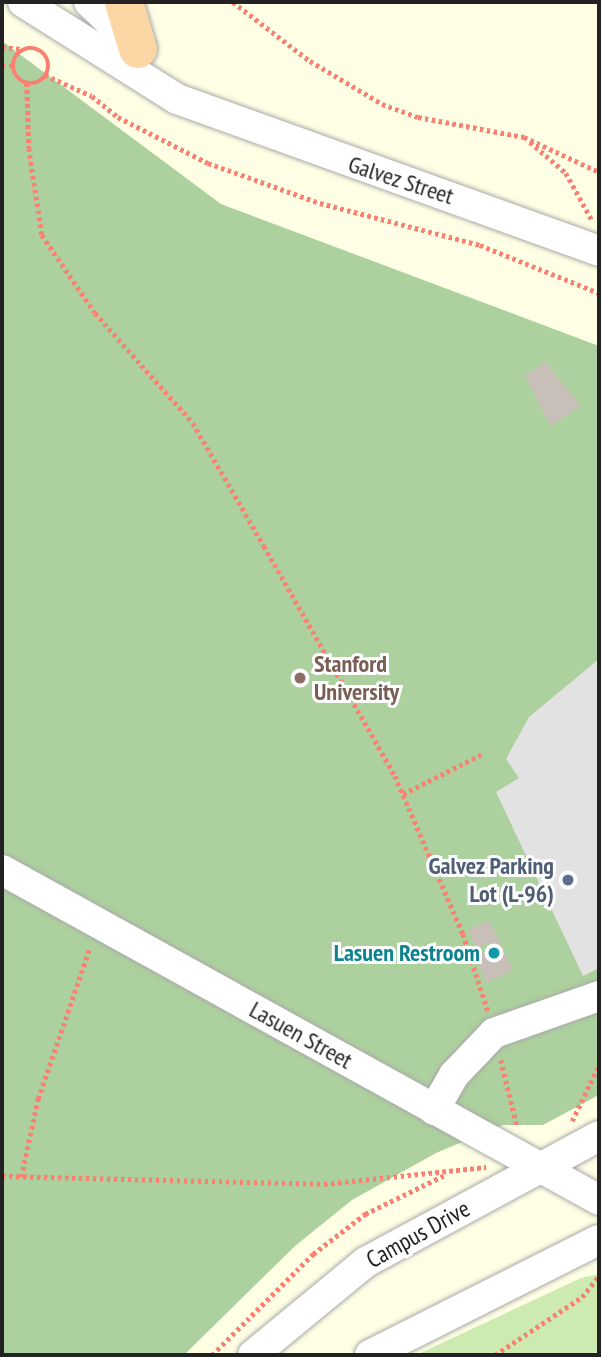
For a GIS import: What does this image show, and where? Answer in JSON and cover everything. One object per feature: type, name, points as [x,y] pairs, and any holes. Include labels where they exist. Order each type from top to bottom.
[{"type":"main road","points":[[124,2],[138,49]]},
{"type":"street","name":"Galvez Street","points":[[23,2],[148,83],[203,108],[599,250]]},
{"type":"street","name":"Galvez Street","points":[[89,2],[203,108]]},
{"type":"street","name":"Lasuen Street","points":[[2,870],[102,923],[434,1110],[526,1154],[599,1200]]},
{"type":"street","points":[[434,1110],[454,1075],[494,1033],[599,996]]},
{"type":"street","name":"Campus Drive","points":[[253,1355],[366,1262],[526,1154],[599,1136]]},
{"type":"street","points":[[370,1355],[599,1240]]},
{"type":"path","points":[[233,2],[310,61],[382,104],[418,117],[524,136],[599,172]]},
{"type":"path","points":[[2,47],[25,49],[45,55],[45,75]]},
{"type":"path","points":[[13,66],[25,49]]},
{"type":"path","points":[[2,66],[13,66]]},
{"type":"path","points":[[2,1176],[324,1184],[450,1172],[526,1154],[517,1129],[494,1033],[463,934],[403,794],[193,423],[94,313],[42,235],[29,148],[27,83],[13,66]]},
{"type":"path","points":[[27,83],[45,75],[92,96],[118,117],[208,163],[320,203],[480,245],[599,293]]},
{"type":"path","points":[[524,136],[566,173],[599,232]]},
{"type":"path","points":[[403,794],[484,752]]},
{"type":"path","points":[[21,1177],[67,1005],[102,923]]},
{"type":"path","points":[[571,1125],[599,1065]]},
{"type":"path","points":[[212,1355],[313,1254],[365,1214],[450,1172]]},
{"type":"path","points":[[495,1355],[582,1297],[599,1276]]},
{"type":"shaded area","name":"Stanford University","points":[[2,2],[599,2],[599,1355],[2,1355]]},
{"type":"shaded area","name":"Galvez Parking Lot (L-96)","points":[[599,659],[599,968],[583,976],[496,792],[519,778],[506,759],[529,717]]},
{"type":"green space","name":"Stanford University","points":[[2,41],[221,204],[599,346],[599,1095],[543,1125],[503,1125],[436,1153],[352,1200],[295,1246],[184,1355],[2,1355]]},
{"type":"green space","points":[[599,1274],[599,1355],[416,1355],[581,1278]]},
{"type":"building","points":[[545,362],[581,406],[550,426],[525,375]]},
{"type":"building","name":"Lasuen Restroom","points":[[489,920],[513,970],[487,983],[475,957],[491,949],[489,943],[476,949],[468,930]]},
{"type":"place","name":"Stanford University","points":[[300,678]]},
{"type":"place","name":"Galvez Parking Lot (L-96)","points":[[568,880]]},
{"type":"place","name":"Lasuen Restroom","points":[[494,953]]}]
